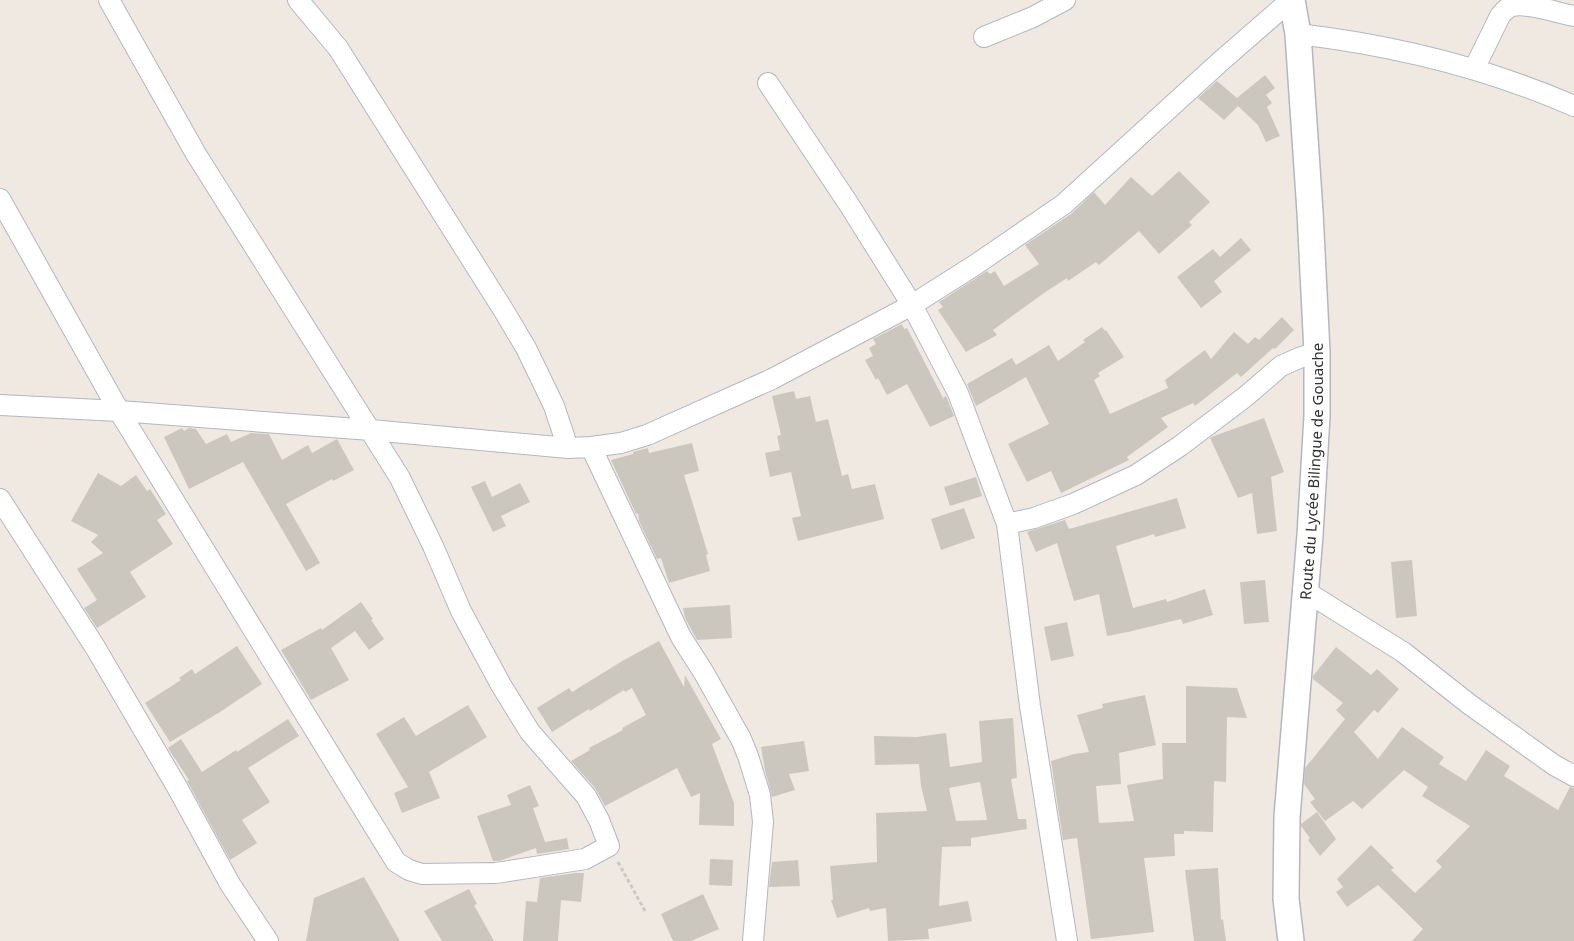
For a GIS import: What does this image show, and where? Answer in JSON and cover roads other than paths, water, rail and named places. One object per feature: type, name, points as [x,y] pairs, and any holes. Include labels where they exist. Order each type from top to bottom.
[{"type":"street","points":[[0,199],[119,411],[396,862],[422,874],[496,873],[585,859],[609,846],[599,820],[586,796],[530,732],[501,685],[461,611],[433,546],[400,478],[196,154],[109,0]]},
{"type":"street","points":[[298,0],[338,48],[504,311],[526,348],[554,406],[568,448]]},
{"type":"street","points":[[984,37],[1034,16],[1065,0]]},
{"type":"street","points":[[0,405],[119,411],[371,430],[568,448],[622,443],[647,435],[772,379],[912,305],[974,266],[1064,204],[1291,0]]},
{"type":"street","name":"Route du Lycée Bilingue de Gouache","points":[[1291,0],[1298,34],[1317,352],[1317,416],[1306,590],[1287,817],[1286,899],[1291,941]]},
{"type":"street","points":[[1474,69],[1500,16],[1504,10],[1511,6],[1526,5],[1574,16]]},
{"type":"street","points":[[1298,34],[1337,38],[1384,47],[1474,69],[1537,89],[1574,106]]},
{"type":"street","points":[[768,83],[848,203],[912,305],[958,393],[1007,524],[1032,716],[1067,941]]},
{"type":"street","points":[[1007,524],[1034,518],[1073,504],[1136,476],[1246,397],[1281,366],[1317,352]]},
{"type":"street","points":[[591,447],[682,637],[741,739],[748,756],[760,795],[763,822],[753,941]]},
{"type":"street","points":[[0,499],[95,647],[177,787],[230,884],[268,941]]},
{"type":"street","points":[[1306,590],[1402,652],[1469,704],[1554,765],[1574,776]]}]
